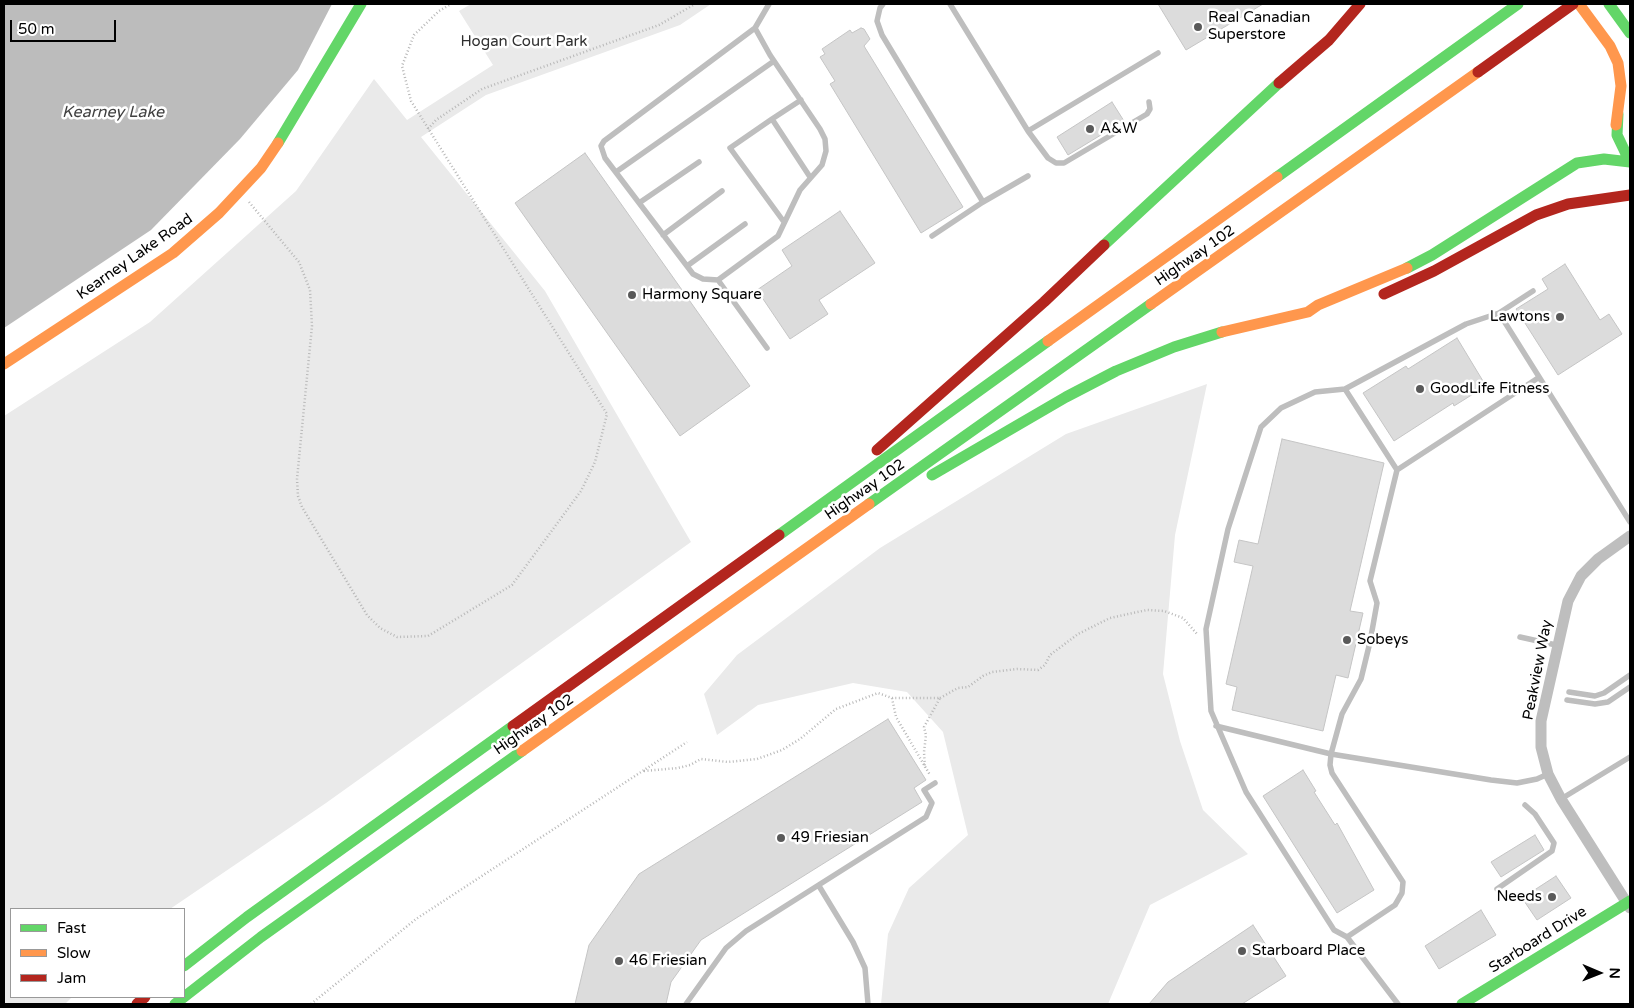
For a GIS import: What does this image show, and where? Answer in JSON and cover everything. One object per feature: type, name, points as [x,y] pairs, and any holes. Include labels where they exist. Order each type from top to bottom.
[{"type":"main road","name":"Kearney Lake Road","points":[[4,364],[173,253],[197,234],[241,191],[278,143],[361,4]]},
{"type":"main road","points":[[803,517],[1051,295],[1251,106],[1328,40],[1360,4]]},
{"type":"main road","name":"Highway 102","points":[[185,965],[246,917],[1518,4]]},
{"type":"main road","name":"Highway 102","points":[[185,996],[261,937],[1573,4]]},
{"type":"main road","points":[[1579,4],[1610,46],[1618,63],[1621,78],[1616,125],[1620,143],[1630,162]]},
{"type":"main road","points":[[1609,4],[1630,32]]},
{"type":"main road","points":[[1616,125],[1622,103],[1630,93]]},
{"type":"main road","points":[[820,541],[1066,397],[1116,370],[1174,347],[1223,332],[1308,312],[1318,305],[1389,277],[1432,254],[1577,164],[1604,159],[1630,162]]},
{"type":"main road","points":[[1373,298],[1434,270],[1536,215],[1568,204],[1630,195]]},
{"type":"main road","points":[[1308,312],[1319,316],[1334,311]]},
{"type":"main road","name":"Starboard Drive","points":[[1462,1004],[1629,904]]},
{"type":"street","name":"Peakview Way","points":[[1629,904],[1560,799],[1548,774],[1541,747],[1541,721],[1556,645],[1568,601],[1581,576],[1598,559],[1630,536]]},
{"type":"lane","points":[[755,28],[774,61],[826,139],[826,151],[822,165],[800,190],[778,236],[718,280],[703,279],[692,274],[616,172],[602,152],[601,146],[604,141],[755,28],[769,4]]},
{"type":"lane","points":[[883,4],[877,21],[882,35],[983,202]]},
{"type":"lane","points":[[950,4],[1034,141],[1048,158],[1056,163],[1064,163],[1147,114],[1150,108],[1149,102]]},
{"type":"lane","points":[[1028,131],[1158,53]]},
{"type":"lane","points":[[616,172],[774,61]]},
{"type":"lane","points":[[784,222],[730,148],[801,100]]},
{"type":"lane","points":[[772,119],[810,177]]},
{"type":"lane","points":[[639,204],[699,162]]},
{"type":"lane","points":[[932,236],[983,202],[1028,176]]},
{"type":"lane","points":[[663,235],[722,191]]},
{"type":"lane","points":[[686,266],[745,224]]},
{"type":"lane","points":[[718,280],[767,348]]},
{"type":"lane","points":[[1398,1004],[1347,937],[1334,930],[1246,792],[1211,711],[1206,629],[1228,529],[1261,427],[1281,408],[1315,392],[1345,389],[1466,324],[1499,313],[1533,291]]},
{"type":"lane","points":[[1499,313],[1630,522]]},
{"type":"lane","points":[[1347,937],[1395,905],[1402,893],[1403,882],[1332,772],[1331,754],[1342,714],[1361,679],[1368,650],[1378,603],[1370,581],[1397,470],[1538,378]]},
{"type":"lane","points":[[1345,389],[1397,470]]},
{"type":"lane","points":[[1520,637],[1556,645]]},
{"type":"lane","points":[[1569,692],[1595,696],[1604,693],[1630,675]]},
{"type":"lane","points":[[1568,700],[1595,704],[1608,702],[1630,686]]},
{"type":"lane","points":[[1216,726],[1331,754],[1517,783],[1537,779],[1548,774]]},
{"type":"lane","points":[[1560,799],[1630,757]]},
{"type":"lane","points":[[686,1004],[726,948],[746,932],[926,817],[932,803],[924,790],[935,783]]},
{"type":"lane","points":[[1497,889],[1552,851],[1554,843],[1535,814],[1526,805]]},
{"type":"lane","points":[[819,886],[853,942],[864,968],[868,1004]]},
{"type":"path","points":[[241,191],[299,262],[310,290],[312,326],[297,479],[298,496],[302,507],[368,615],[380,628],[397,637],[428,636],[512,585],[581,491],[595,462],[607,414],[411,101],[402,66],[414,35],[439,11],[451,4]]},
{"type":"path","points":[[428,129],[436,120],[482,90],[659,24],[696,4]]},
{"type":"path","points":[[925,768],[926,735],[924,727],[933,714],[940,698],[952,690],[968,687],[992,672],[1017,668],[1038,670],[1046,665],[1050,655],[1078,634],[1110,618],[1147,610],[1164,611],[1183,618],[1207,645]]},
{"type":"path","points":[[642,772],[678,768],[690,765],[701,759],[728,762],[757,759],[782,750],[800,740],[836,710],[878,693],[892,698],[940,698]]},
{"type":"path","points":[[892,698],[896,717],[935,783]]},
{"type":"path","points":[[310,1004],[416,920],[687,742]]},
{"type":"green space","name":"Hogan Court Park","points":[[471,4],[711,4],[680,25],[486,95],[421,137],[545,291],[691,542],[326,803],[171,908],[10,908],[10,998],[71,998],[65,1004],[4,1004],[4,416],[150,322],[296,191],[374,79],[407,120],[493,65],[459,11]]},
{"type":"green space","points":[[1207,384],[1175,535],[1163,674],[1180,741],[1203,810],[1248,854],[1150,905],[1108,1004],[881,1004],[888,934],[909,888],[968,835],[943,732],[907,692],[853,683],[758,705],[717,735],[704,694],[737,655],[880,548],[1066,434]]},
{"type":"water","name":"Kearney Lake","points":[[4,4],[332,4],[298,70],[240,139],[151,230],[4,328]]},
{"type":"building","name":"Real Canadian Superstore","points":[[1158,4],[1263,4],[1186,50]]},
{"type":"building","points":[[861,28],[864,29],[870,39],[864,46],[963,207],[921,233],[830,84],[835,81],[820,57],[825,54],[822,49],[850,30],[852,33]]},
{"type":"building","name":"A&W","points":[[1112,102],[1124,121],[1068,155],[1057,137]]},
{"type":"building","name":"Harmony Square","points":[[585,153],[750,386],[680,436],[515,203]]},
{"type":"building","points":[[840,211],[875,263],[819,300],[828,314],[790,339],[757,290],[792,266],[782,250]]},
{"type":"building","name":"Lawtons","points":[[1565,264],[1600,320],[1609,314],[1622,334],[1558,375],[1516,309],[1548,289],[1542,279]]},
{"type":"building","points":[[1457,338],[1486,386],[1454,406],[1453,403],[1394,441],[1363,393],[1406,366],[1408,369]]},
{"type":"building","points":[[1282,439],[1384,463],[1350,611],[1363,613],[1348,678],[1336,675],[1323,731],[1232,710],[1237,687],[1226,684],[1253,566],[1234,562],[1239,540],[1258,544]]},
{"type":"building","name":"49 Friesian","points":[[888,719],[926,780],[914,788],[922,802],[701,940],[671,982],[666,1004],[575,1004],[589,945],[639,874]]},
{"type":"building","points":[[1303,770],[1316,791],[1314,792],[1335,825],[1337,823],[1374,890],[1337,913],[1263,796]]},
{"type":"building","points":[[1535,835],[1544,850],[1501,877],[1491,862]]},
{"type":"building","points":[[1556,876],[1571,898],[1537,920],[1522,898]]},
{"type":"building","points":[[1481,910],[1496,935],[1439,969],[1425,946]]},
{"type":"building","name":"Starboard Place","points":[[1253,925],[1286,976],[1242,1004],[1149,1004],[1168,982]]},
{"type":"traffic: fast","points":[[278,143],[361,4]]},
{"type":"traffic: fast","points":[[1277,177],[1518,4]]},
{"type":"traffic: fast","points":[[1609,4],[1630,33]]},
{"type":"traffic: fast","points":[[1104,245],[1279,83]]},
{"type":"traffic: fast","points":[[1618,114],[1617,135],[1630,162]]},
{"type":"traffic: fast","points":[[1407,268],[1432,255],[1577,163],[1604,159],[1630,162]]},
{"type":"traffic: fast","points":[[869,504],[1151,304]]},
{"type":"traffic: fast","points":[[932,475],[1066,397],[1116,371],[1174,347],[1222,332]]},
{"type":"traffic: fast","points":[[779,535],[1048,341]]},
{"type":"traffic: fast","points":[[185,965],[247,917],[513,726]]},
{"type":"traffic: fast","points":[[185,996],[261,937],[522,751]]},
{"type":"traffic: fast","points":[[1462,1004],[1630,901]]},
{"type":"traffic: fast","points":[[175,1004],[183,998]]},
{"type":"traffic: slow","points":[[1579,4],[1610,46],[1618,63],[1621,86],[1616,125]]},
{"type":"traffic: slow","points":[[1151,304],[1478,72]]},
{"type":"traffic: slow","points":[[4,364],[173,253],[219,213],[261,168],[278,143]]},
{"type":"traffic: slow","points":[[1048,341],[1277,177]]},
{"type":"traffic: slow","points":[[1222,332],[1308,312],[1318,305],[1407,268]]},
{"type":"traffic: slow","points":[[522,751],[869,504]]},
{"type":"traffic: jam","points":[[1279,83],[1329,40],[1360,4]]},
{"type":"traffic: jam","points":[[1478,72],[1573,4]]},
{"type":"traffic: jam","points":[[1384,294],[1434,271],[1536,215],[1568,204],[1630,195]]},
{"type":"traffic: jam","points":[[877,450],[1044,302],[1104,245]]},
{"type":"traffic: jam","points":[[513,726],[779,535]]},
{"type":"traffic: jam","points":[[137,1004],[144,998]]},
{"type":"place","name":"Real Canadian Superstore","points":[[1198,27]]},
{"type":"place","name":"A&W","points":[[1090,129]]},
{"type":"place","name":"Harmony Square","points":[[632,295]]},
{"type":"place","name":"Lawtons","points":[[1560,317]]},
{"type":"place","name":"GoodLife Fitness","points":[[1420,389]]},
{"type":"place","name":"Sobeys","points":[[1347,640]]},
{"type":"place","name":"49 Friesian","points":[[781,838]]},
{"type":"place","name":"Needs","points":[[1552,897]]},
{"type":"place","name":"Starboard Place","points":[[1242,951]]},
{"type":"place","name":"46 Friesian","points":[[619,961]]}]
